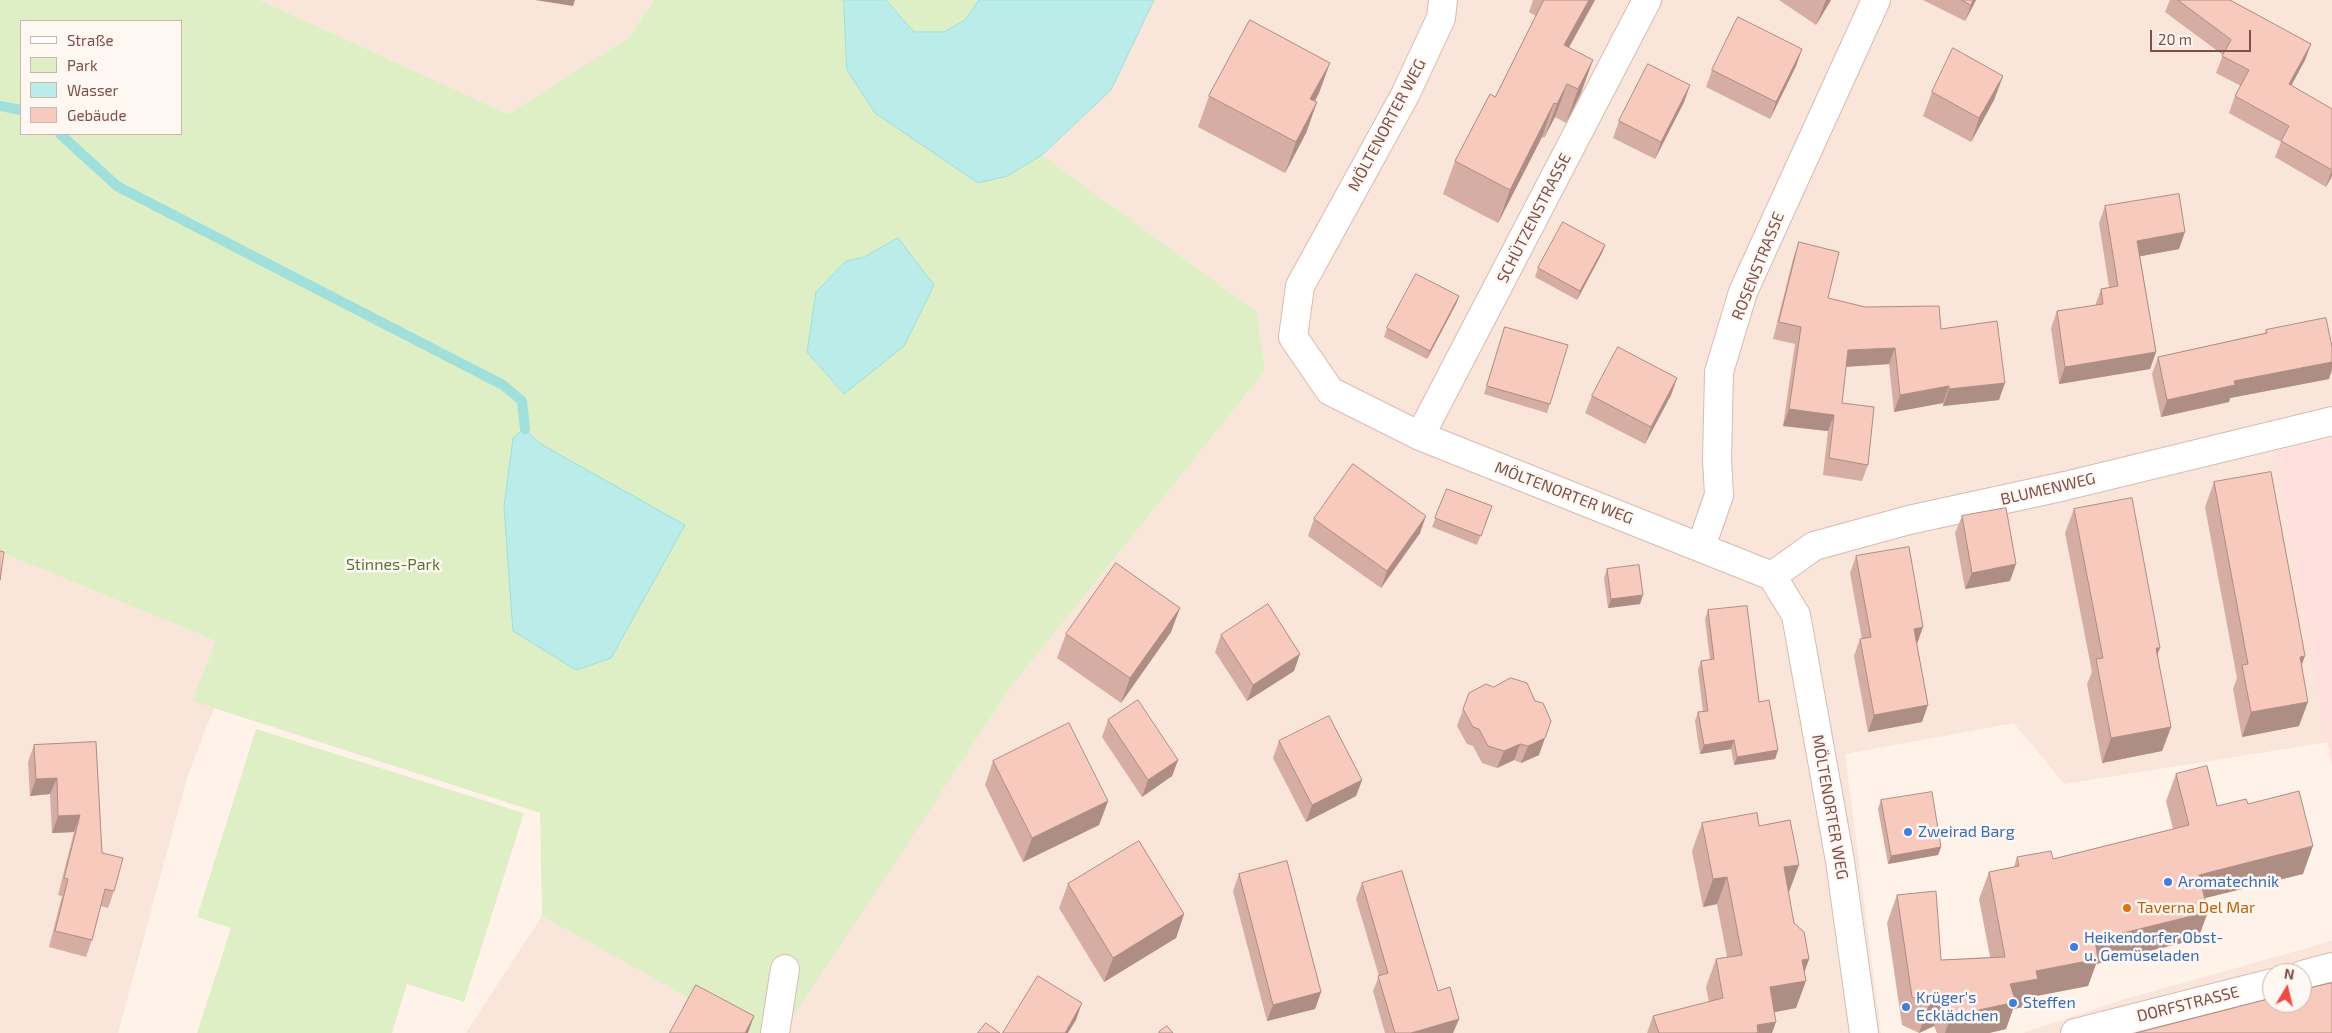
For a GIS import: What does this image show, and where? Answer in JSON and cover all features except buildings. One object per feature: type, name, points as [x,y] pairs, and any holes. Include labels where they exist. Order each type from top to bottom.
[{"type":"street","name":"MÖLTENORTER WEG","points":[[1442,0],[1441,18],[1405,95],[1300,286],[1293,337],[1330,391],[1420,436],[1772,576],[1796,614],[1840,861],[1864,1033]]},
{"type":"street","name":"SCHÜTZENSTRASSE","points":[[1420,436],[1647,0]]},
{"type":"street","name":"ROSENSTRASSE","points":[[1701,547],[1719,495],[1717,459],[1719,372],[1743,292],[1876,0]]},
{"type":"street","name":"BLUMENWEG","points":[[1772,576],[1814,546],[1909,520],[2065,486],[2332,421]]},
{"type":"street","points":[[2312,972],[2332,967]]},
{"type":"street","points":[[775,1033],[785,969]]},
{"type":"street","name":"DORFSTRASSE","points":[[2075,1033],[2262,986]]},
{"type":"shaded area","points":[[260,0],[654,0],[628,38],[508,114]]},
{"type":"shaded area","points":[[1154,0],[2332,0],[2332,438],[2273,451],[2329,742],[2064,784],[2014,723],[1845,754],[1881,1033],[782,1033],[1014,683],[1265,371],[1257,312],[1042,155],[1111,90]]},
{"type":"shaded area","points":[[2332,438],[2332,766],[2273,451]]},
{"type":"shaded area","points":[[0,552],[216,641],[193,701],[214,708],[187,778],[118,1033],[0,1033]]},
{"type":"shaded area","points":[[542,916],[751,1033],[466,1033]]},
{"type":"shaded area","points":[[2332,941],[2332,1033],[2023,1033],[2122,1000]]},
{"type":"green space","name":"Stinnes-Park","points":[[0,0],[260,0],[508,114],[628,38],[654,0],[844,0],[847,70],[1007,176],[1042,155],[1257,312],[1265,371],[1014,683],[782,1033],[751,1033],[542,916],[540,813],[192,701],[216,641],[0,552]],"holes":[[[898,238],[844,394],[807,352],[845,261],[864,257]]]},
{"type":"green space","points":[[886,0],[979,0],[965,20],[944,32],[914,32]]},
{"type":"green space","points":[[256,729],[524,813],[464,1002],[407,984],[392,1033],[197,1033],[231,928],[197,917]]},
{"type":"water","points":[[844,0],[886,0],[914,32],[944,32],[965,20],[979,0],[1154,0],[1111,90],[1042,155],[1007,176],[978,183],[875,113],[847,70]]},
{"type":"water","points":[[898,238],[934,285],[904,346],[844,394],[807,352],[816,292],[846,261],[864,257]]},
{"type":"water","points":[[525,429],[539,443],[685,525],[611,658],[576,670],[513,631],[504,507],[513,438]]},
{"type":"waterway","points":[[0,106],[20,110]]},
{"type":"waterway","points":[[61,135],[117,186],[503,385],[522,401],[525,429]]},
{"type":"place","name":"Zweirad Barg","points":[[1908,832]]},
{"type":"place","name":"Aromatechnik","points":[[2168,882]]},
{"type":"place","name":"Taverna Del Mar","points":[[2127,908]]},
{"type":"place","name":"Heikendorfer Obst- u. Gemüseladen","points":[[2074,947]]},
{"type":"place","name":"Steffen","points":[[2013,1003]]},
{"type":"place","name":"Krüger's Ecklädchen","points":[[1906,1007]]}]
